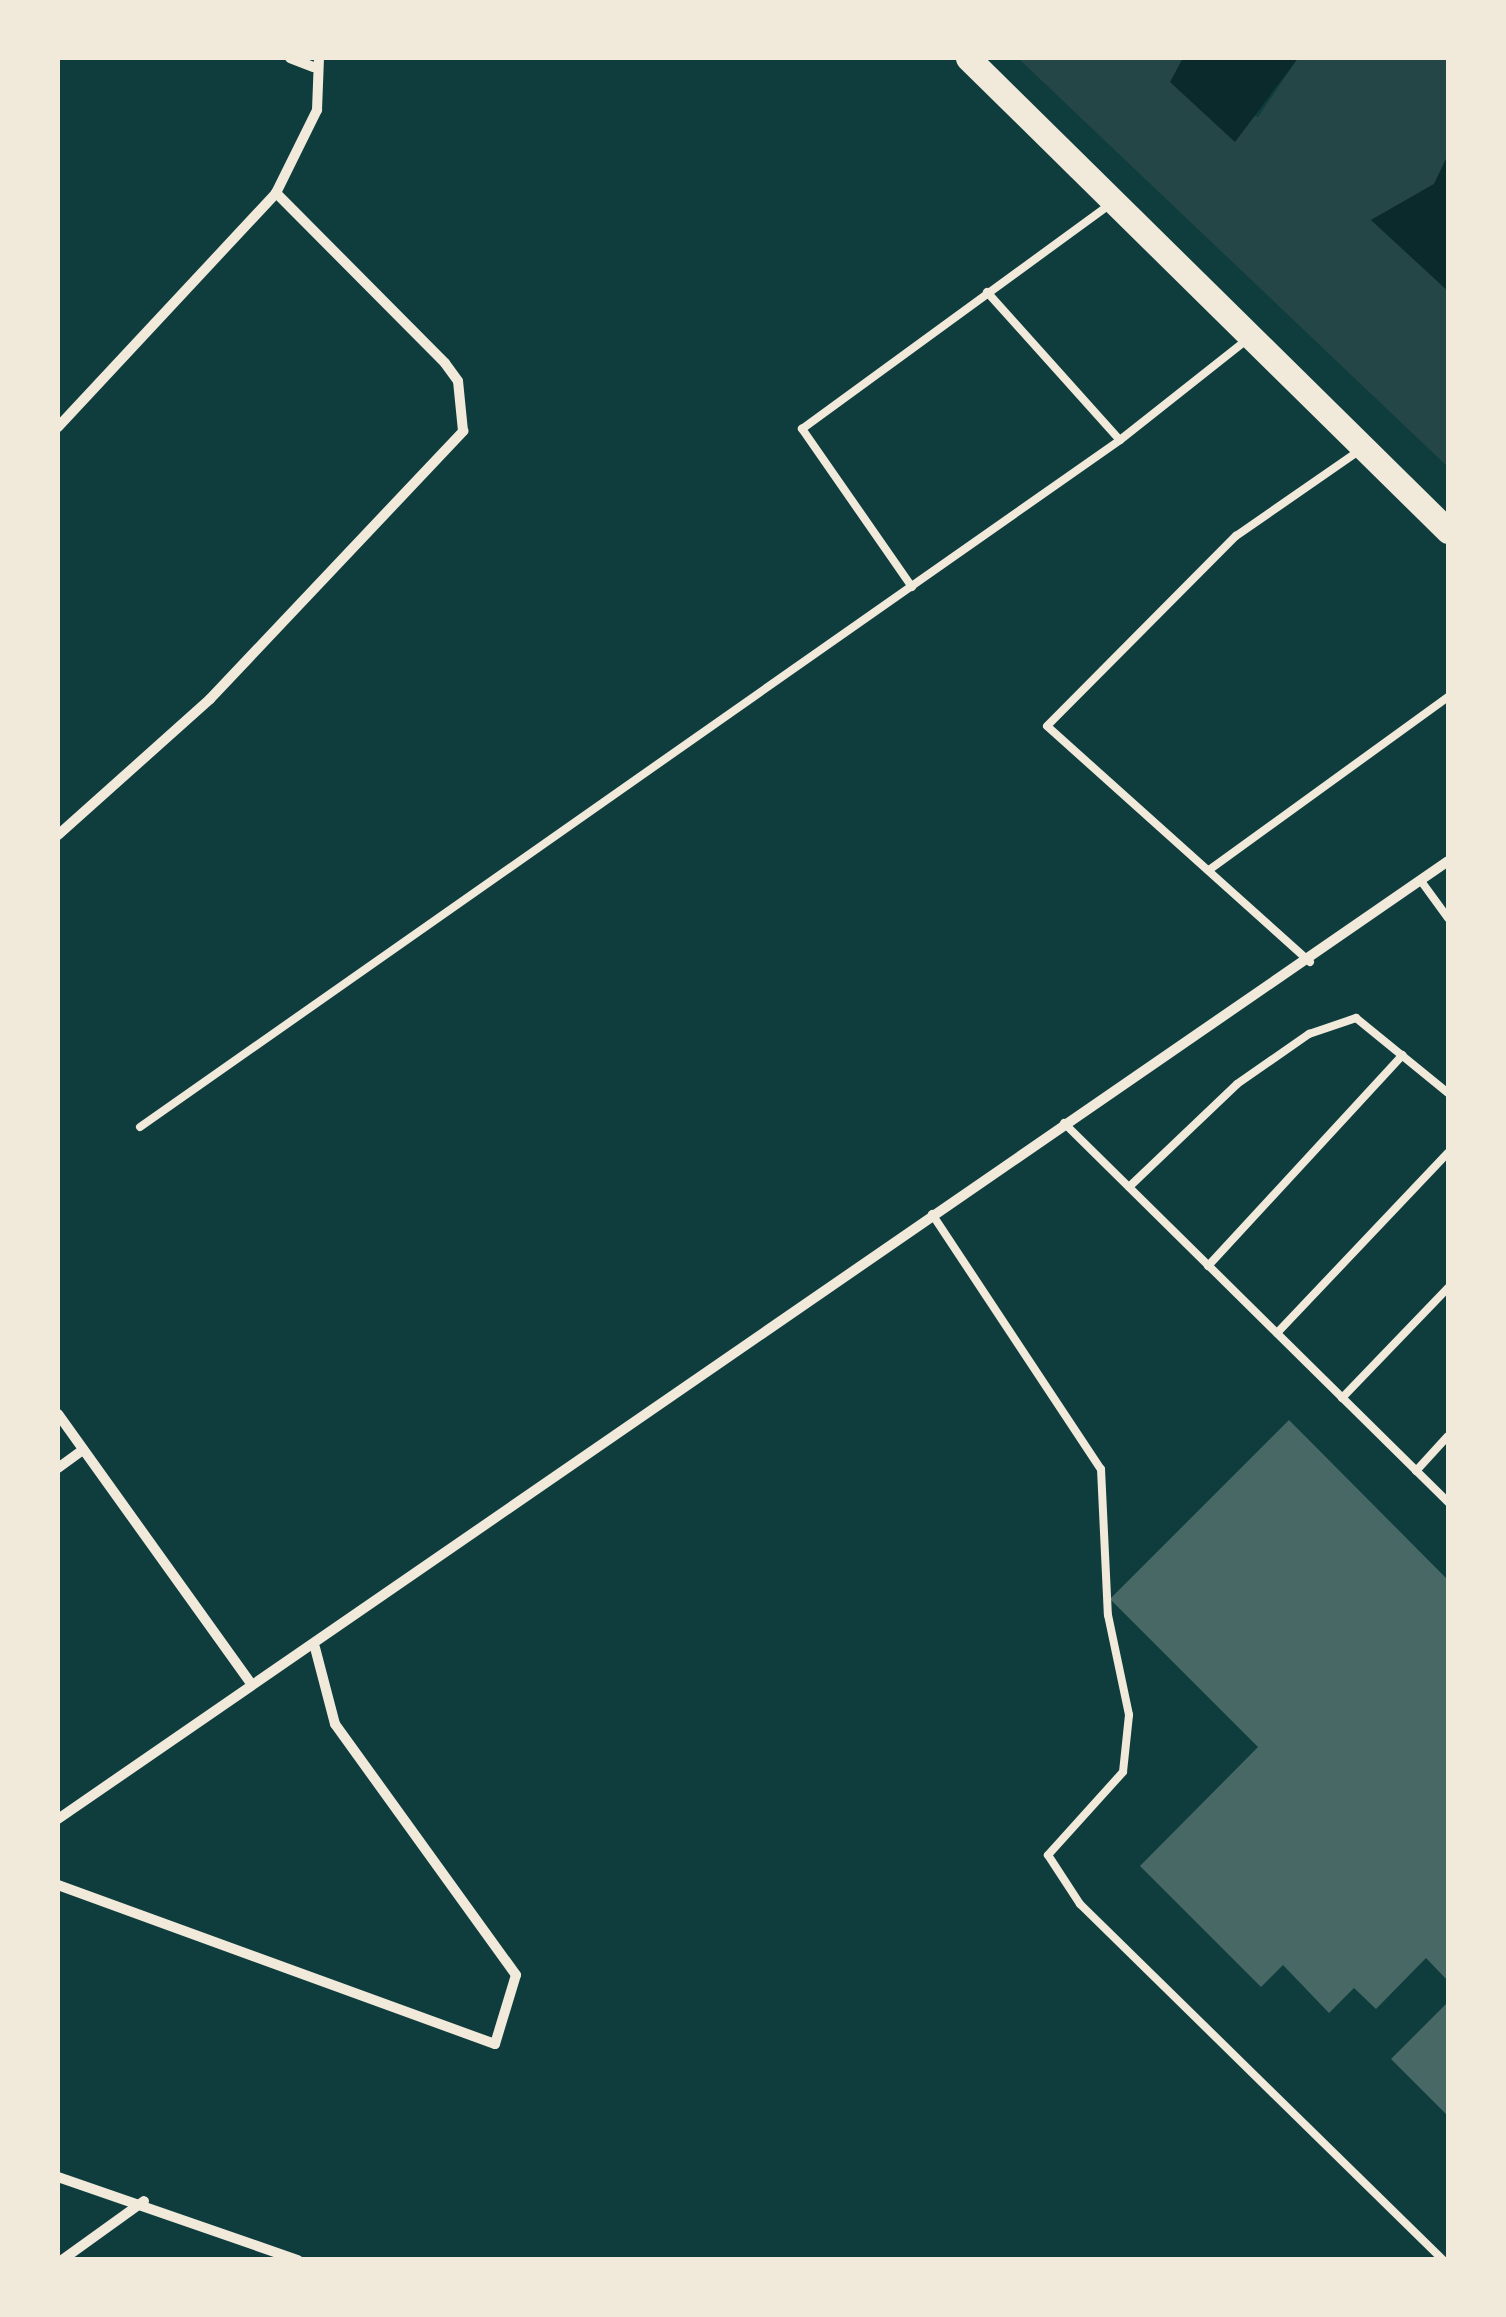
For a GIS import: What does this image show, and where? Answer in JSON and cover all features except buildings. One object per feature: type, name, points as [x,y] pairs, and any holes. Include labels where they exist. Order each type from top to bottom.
[{"type":"main road","points":[[968,58],[1448,532]]},
{"type":"street","points":[[58,427],[276,193],[317,110],[316,62],[290,58]]},
{"type":"street","points":[[58,835],[236,673],[463,431],[458,381],[445,362],[276,193]]},
{"type":"street","points":[[58,1818],[250,1681],[315,1648],[1062,1121],[1310,962],[1448,862]]},
{"type":"street","points":[[58,1414],[250,1681]]},
{"type":"street","points":[[58,1468],[83,1450]]},
{"type":"street","points":[[58,1886],[494,2044],[516,1976],[336,1724],[315,1648]]},
{"type":"street","points":[[58,2177],[144,2201],[298,2260]]},
{"type":"street","points":[[62,2260],[144,2201]]},
{"type":"lane","points":[[912,586],[802,429],[1114,202]]},
{"type":"lane","points":[[988,292],[1120,440]]},
{"type":"lane","points":[[140,1127],[1120,440],[1251,336]]},
{"type":"lane","points":[[1310,962],[1048,726],[1236,536],[1364,448]]},
{"type":"lane","points":[[1209,870],[1448,698]]},
{"type":"lane","points":[[1421,881],[1448,918]]},
{"type":"lane","points":[[1129,1187],[1237,1084],[1309,1034],[1356,1018],[1448,1092]]},
{"type":"lane","points":[[1208,1266],[1403,1054]]},
{"type":"lane","points":[[1062,1121],[1448,1502]]},
{"type":"lane","points":[[1278,1333],[1448,1153]]},
{"type":"lane","points":[[932,1214],[1100,1469],[1108,1615],[1130,1714],[1122,1772],[1048,1855],[1080,1904],[1443,2260]]},
{"type":"lane","points":[[1342,1398],[1448,1288]]},
{"type":"lane","points":[[1416,1471],[1448,1436]]},
{"type":"shaded area","points":[[1018,58],[1183,58],[1171,82],[1258,117],[1298,58],[1446,58],[1448,155],[1434,184],[1371,220],[1448,291],[1448,467]]},
{"type":"shaded area","points":[[1183,58],[1298,58],[1235,142],[1170,82]]},
{"type":"shaded area","points":[[1448,155],[1448,291],[1371,220],[1434,184]]}]
